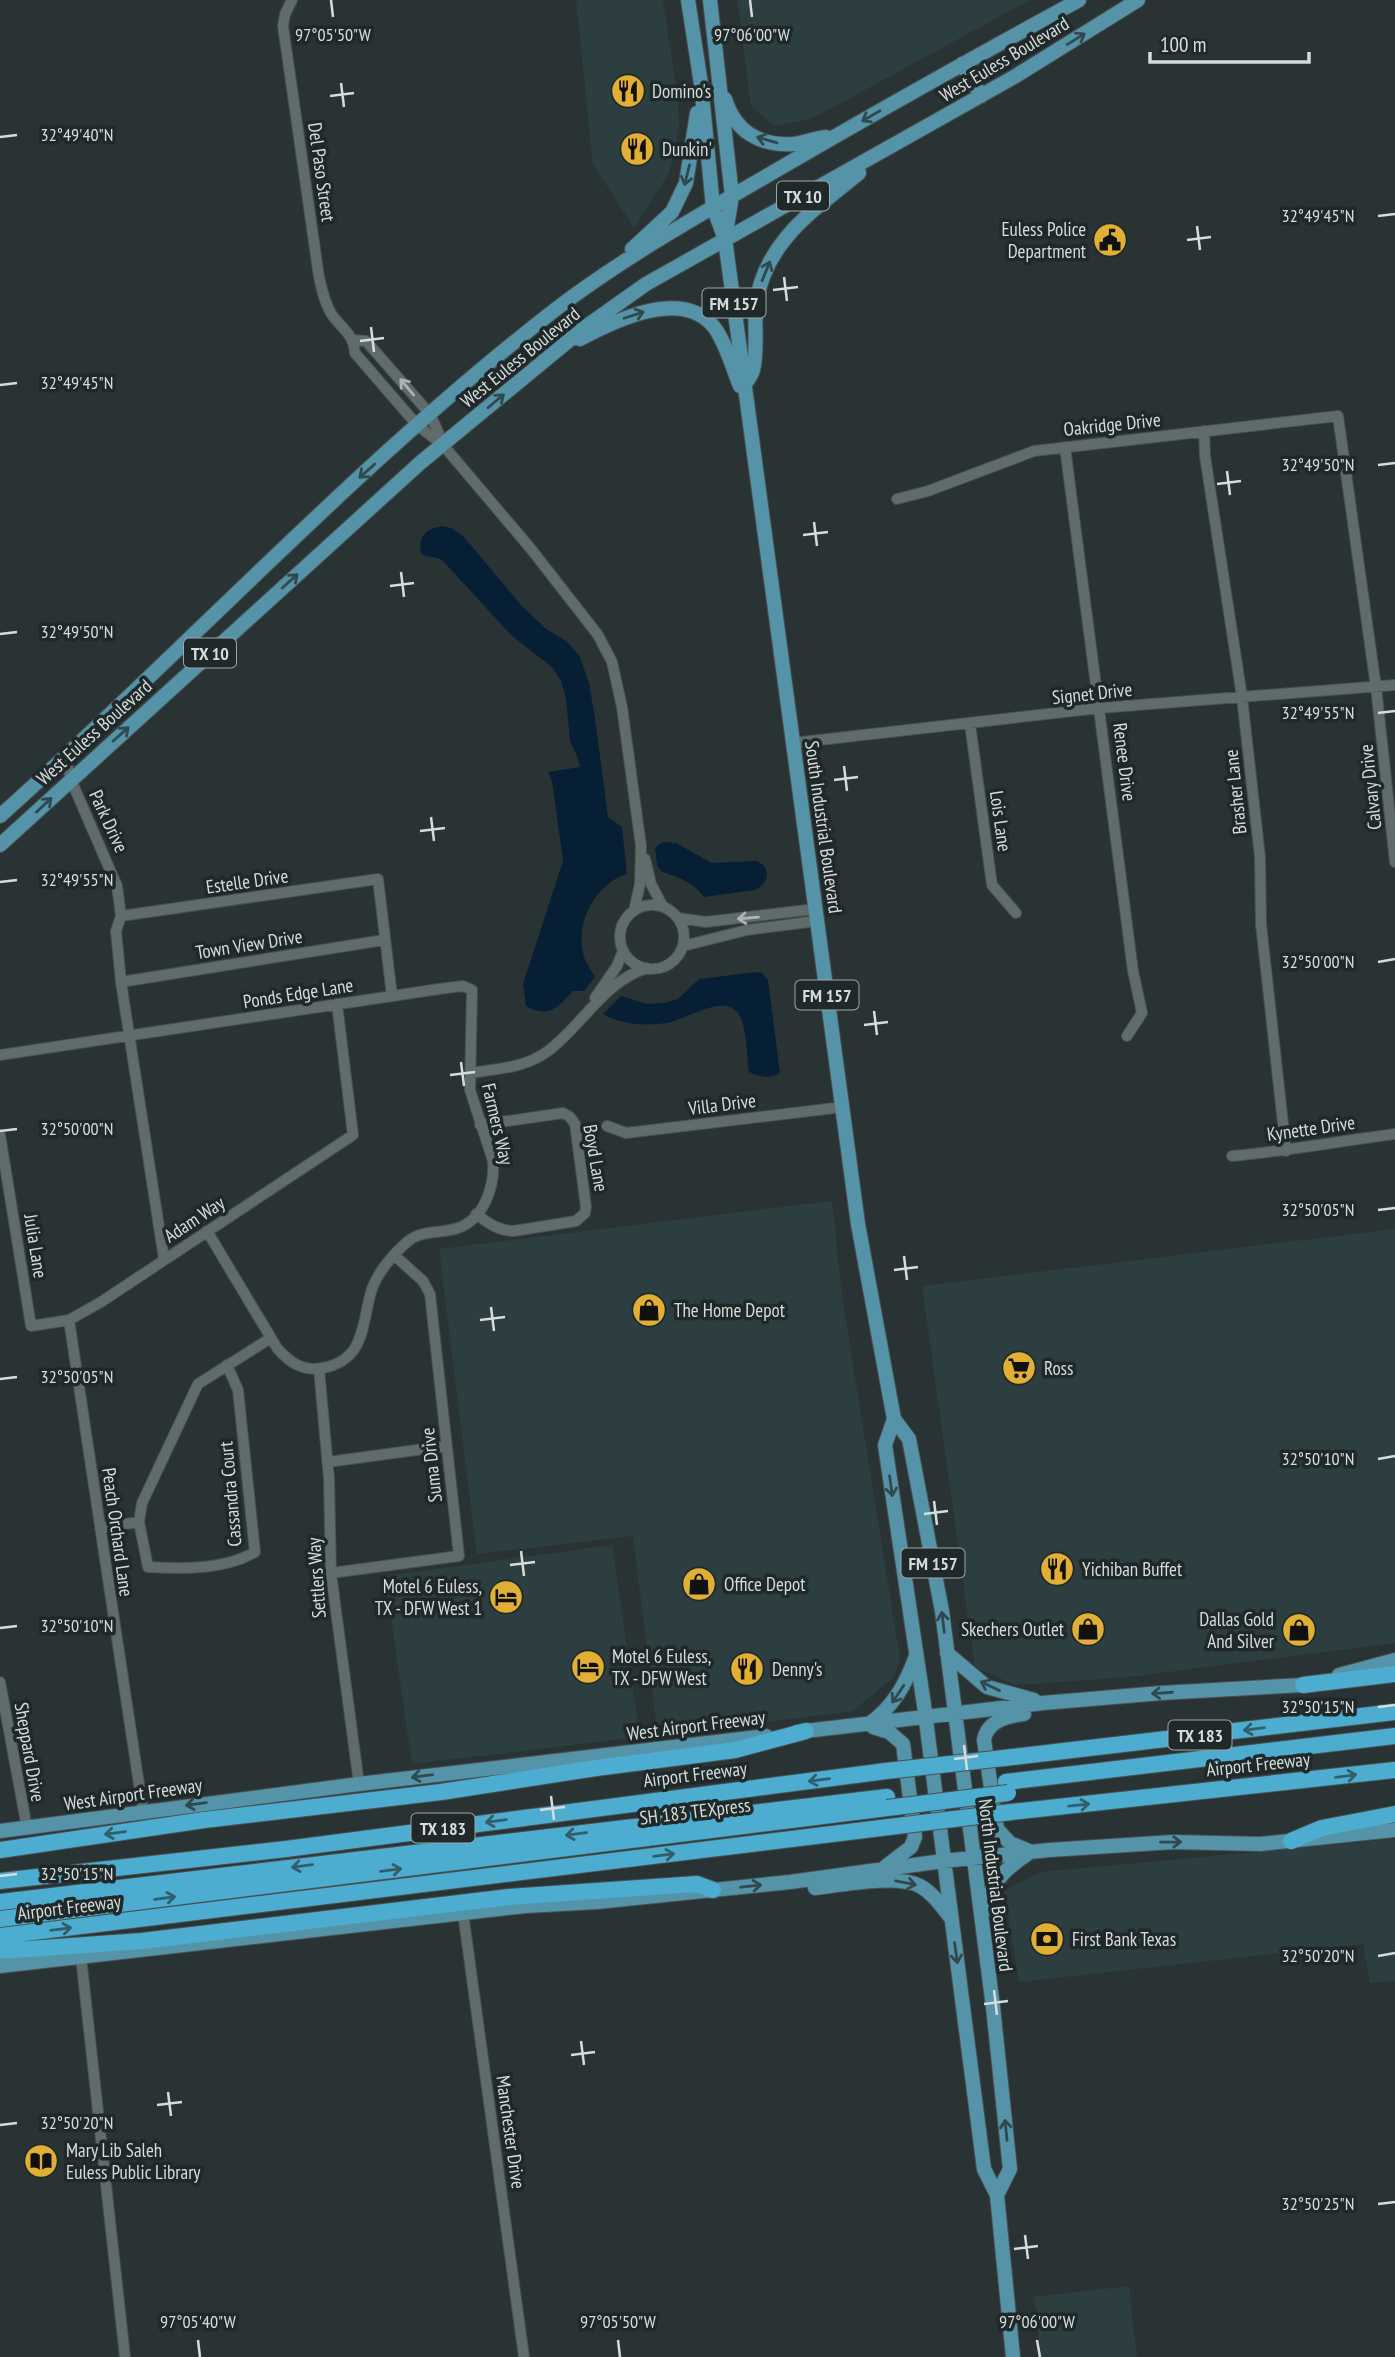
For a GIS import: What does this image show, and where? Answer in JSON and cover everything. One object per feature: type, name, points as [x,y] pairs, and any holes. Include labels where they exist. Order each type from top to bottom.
[{"type":"highway","points":[[1303,1685],[1395,1674]]},
{"type":"highway","name":"Airport Freeway","points":[[0,1881],[286,1849],[886,1771],[1395,1712]]},
{"type":"highway","points":[[0,1850],[204,1820],[441,1792],[735,1750],[806,1731]]},
{"type":"highway","name":"SH 183 TEXpress","points":[[1007,1788],[1395,1735]]},
{"type":"highway","name":"SH 183 TEXpress","points":[[0,1902],[1395,1746]]},
{"type":"highway","name":"Airport Freeway","points":[[0,1936],[1011,1812],[1395,1770]]},
{"type":"highway","name":"SH 183 TEXpress","points":[[0,1919],[887,1802]]},
{"type":"highway","points":[[1291,1841],[1322,1829],[1395,1815]]},
{"type":"highway","points":[[0,1951],[142,1941],[509,1897],[697,1884],[713,1890]]},
{"type":"main road","name":"South Industrial Boulevard","points":[[688,0],[701,84],[713,207],[725,239],[746,384],[858,1224],[894,1419],[909,1439],[942,1611],[964,1785]]},
{"type":"main road","name":"South Industrial Boulevard","points":[[710,0],[732,196],[725,239]]},
{"type":"main road","name":"West Euless Boulevard","points":[[0,816],[320,512],[473,375],[591,284],[713,207],[834,136],[1079,0]]},
{"type":"main road","points":[[1111,17],[1121,0]]},
{"type":"main road","name":"West Euless Boulevard","points":[[0,845],[420,463],[584,328],[646,284],[981,96],[1139,0]]},
{"type":"main road","points":[[962,64],[981,96]]},
{"type":"main road","points":[[717,72],[730,114],[745,132],[777,144],[796,144],[834,136]]},
{"type":"main road","points":[[591,284],[672,212],[686,183],[701,84]]},
{"type":"main road","points":[[746,384],[754,369],[759,290],[776,248],[788,233],[882,153]]},
{"type":"main road","points":[[551,355],[634,314],[675,308],[694,312],[715,327],[749,407]]},
{"type":"main road","name":"South Industrial Boulevard","points":[[894,1419],[885,1445],[934,1788]]},
{"type":"main road","points":[[947,1653],[987,1687],[1042,1703]]},
{"type":"main road","points":[[868,1725],[883,1714],[897,1697],[916,1654]]},
{"type":"main road","name":"West Airport Freeway","points":[[0,1831],[359,1784],[1042,1703],[1303,1685],[1395,1660]]},
{"type":"main road","points":[[1030,1852],[1010,1843],[997,1829],[986,1731],[994,1723],[1011,1715],[1038,1713],[1058,1702]]},
{"type":"main road","points":[[868,1725],[889,1732],[903,1744],[915,1837],[911,1847],[881,1869]]},
{"type":"main road","name":"North Industrial Boulevard","points":[[964,1785],[1010,2169],[997,2195]]},
{"type":"main road","name":"North Industrial Boulevard","points":[[934,1788],[984,2169],[997,2195],[1013,2357]]},
{"type":"main road","points":[[0,1966],[463,1913],[790,1882],[1030,1852],[1173,1842],[1260,1844],[1395,1830]]},
{"type":"main road","points":[[981,1918],[988,1895],[998,1879],[1009,1866],[1030,1852]]},
{"type":"main road","points":[[790,1882],[814,1888],[902,1880],[921,1886],[939,1902],[951,1919]]},
{"type":"street","name":"Del Paso Street","points":[[292,0],[283,26],[324,298],[332,314],[354,340],[355,353],[417,425],[443,444],[598,635],[608,653],[619,685],[641,846]]},
{"type":"street","name":"Del Paso Street","points":[[354,340],[366,341],[430,414],[443,444]]},
{"type":"street","name":"Oakridge Drive","points":[[897,499],[928,491],[1034,451],[1338,416]]},
{"type":"street","name":"Calvary Drive","points":[[1338,416],[1376,687],[1395,862]]},
{"type":"street","name":"Brasher Lane","points":[[1204,431],[1205,456],[1242,697],[1260,857],[1262,937],[1286,1151]]},
{"type":"street","name":"Renee Drive","points":[[1065,447],[1133,971],[1142,1013],[1127,1036]]},
{"type":"street","name":"Signet Drive","points":[[793,744],[1100,708],[1395,685]]},
{"type":"street","name":"Lois Lane","points":[[970,724],[992,885],[1016,914]]},
{"type":"street","name":"Park Drive","points":[[65,757],[71,780],[112,871],[120,899],[121,916],[116,931],[121,982],[164,1259]]},
{"type":"street","points":[[623,951],[637,965],[656,969],[673,961],[683,946],[683,927],[678,918],[663,907],[651,884],[641,846]]},
{"type":"street","points":[[634,911],[640,884],[641,846]]},
{"type":"street","name":"Estelle Drive","points":[[121,916],[378,879],[384,940]]},
{"type":"street","points":[[470,1073],[524,1064],[547,1052],[590,1007],[617,966],[623,951],[623,924],[634,911],[643,906],[663,907]]},
{"type":"street","points":[[678,918],[706,922],[816,915]]},
{"type":"street","points":[[683,946],[816,915]]},
{"type":"street","points":[[384,940],[392,996]]},
{"type":"street","name":"Town View Drive","points":[[121,982],[384,940]]},
{"type":"street","points":[[590,1007],[622,980],[647,968]]},
{"type":"street","name":"Ponds Edge Lane","points":[[0,1055],[463,986],[472,990]]},
{"type":"street","name":"Farmers Way","points":[[472,990],[472,1100],[493,1161],[494,1174],[488,1198],[476,1214]]},
{"type":"street","name":"Adam Way","points":[[69,1320],[353,1135],[337,1004]]},
{"type":"street","name":"Villa Drive","points":[[607,1126],[626,1133],[843,1107]]},
{"type":"street","name":"Boyd Lane","points":[[476,1214],[490,1225],[513,1231],[576,1221],[585,1213],[586,1207],[575,1124],[570,1117],[562,1113],[480,1125]]},
{"type":"street","name":"Kynette Drive","points":[[1233,1156],[1286,1151],[1313,1144],[1395,1134]]},
{"type":"street","name":"Julia Lane","points":[[0,1135],[31,1325],[69,1320]]},
{"type":"street","points":[[207,1231],[287,1360],[300,1368],[319,1369],[343,1363],[353,1353],[364,1325],[373,1287],[394,1255],[412,1237],[458,1228],[476,1214]]},
{"type":"street","name":"Suma Drive","points":[[331,1573],[459,1556],[430,1294],[423,1281],[394,1255]]},
{"type":"street","name":"Peach Orchard Lane","points":[[69,1320],[143,1811]]},
{"type":"street","points":[[100,1528],[139,1522],[142,1503],[198,1384],[271,1338]]},
{"type":"street","name":"Cassandra Court","points":[[139,1522],[148,1567],[175,1569],[241,1561],[255,1552],[238,1390],[227,1365]]},
{"type":"street","name":"Settlers Way","points":[[319,1369],[328,1462],[331,1573],[359,1784]]},
{"type":"street","points":[[328,1462],[446,1446]]},
{"type":"street","name":"Sheppard Drive","points":[[0,1682],[27,1828]]},
{"type":"street","name":"Manchester Drive","points":[[463,1913],[524,2357]]},
{"type":"street","points":[[81,1957],[125,2357]]},
{"type":"shaded area","points":[[576,0],[663,0],[678,101],[679,129],[669,173],[634,228],[593,164]]},
{"type":"shaded area","points":[[737,0],[1030,0],[821,114],[806,120],[774,126],[751,106]]},
{"type":"shaded area","points":[[832,1201],[842,1296],[900,1659],[894,1677],[853,1711],[658,1736],[633,1536],[477,1554],[439,1249]]},
{"type":"shaded area","points":[[1395,1229],[1395,1643],[1129,1677],[1015,1685],[975,1667],[922,1286]]},
{"type":"shaded area","points":[[612,1545],[640,1737],[412,1764],[385,1576]]},
{"type":"shaded area","points":[[1395,1839],[1395,1981],[1370,1983],[1363,1944],[1019,1982],[1004,1891],[1040,1872]]},
{"type":"shaded area","points":[[1129,2286],[1137,2357],[1041,2357],[1034,2297]]},
{"type":"water","points":[[442,526],[463,536],[522,606],[546,629],[566,641],[579,655],[589,683],[608,817],[622,827],[627,874],[617,878],[599,893],[583,924],[583,951],[595,977],[584,991],[573,991],[558,1006],[547,1011],[526,1006],[523,984],[563,861],[552,781],[548,772],[580,767],[570,741],[566,698],[561,681],[552,667],[512,636],[442,560],[421,554],[424,535],[431,529]]},
{"type":"water","points":[[666,842],[676,843],[712,863],[757,861],[767,872],[766,880],[755,890],[704,897],[690,884],[661,871],[657,865],[655,848]]},
{"type":"water","points":[[762,973],[768,980],[780,1073],[772,1076],[749,1072],[743,1025],[738,1013],[731,1008],[723,1006],[704,1009],[675,1021],[651,1024],[634,1024],[603,1014],[621,996],[647,1004],[664,1003],[678,999],[699,979]]},
{"type":"place","name":"Domino's","points":[[628,91]]},
{"type":"place","name":"Dunkin'","points":[[637,149]]},
{"type":"place","name":"Euless Police Department","points":[[1110,240]]},
{"type":"place","name":"The Home Depot","points":[[649,1310]]},
{"type":"place","name":"Ross","points":[[1019,1368]]},
{"type":"place","name":"Yichiban Buffet","points":[[1057,1569]]},
{"type":"place","name":"Office Depot","points":[[699,1584]]},
{"type":"place","name":"Motel 6 Euless, TX - DFW West 1","points":[[506,1597]]},
{"type":"place","name":"Skechers Outlet","points":[[1088,1629]]},
{"type":"place","name":"Dallas Gold And Silver","points":[[1299,1630]]},
{"type":"place","name":"Motel 6 Euless, TX - DFW West","points":[[588,1667]]},
{"type":"place","name":"Denny's","points":[[747,1669]]},
{"type":"place","name":"First Bank Texas","points":[[1047,1939]]},
{"type":"place","name":"Mary Lib Saleh Euless Public Library","points":[[41,2161]]}]
